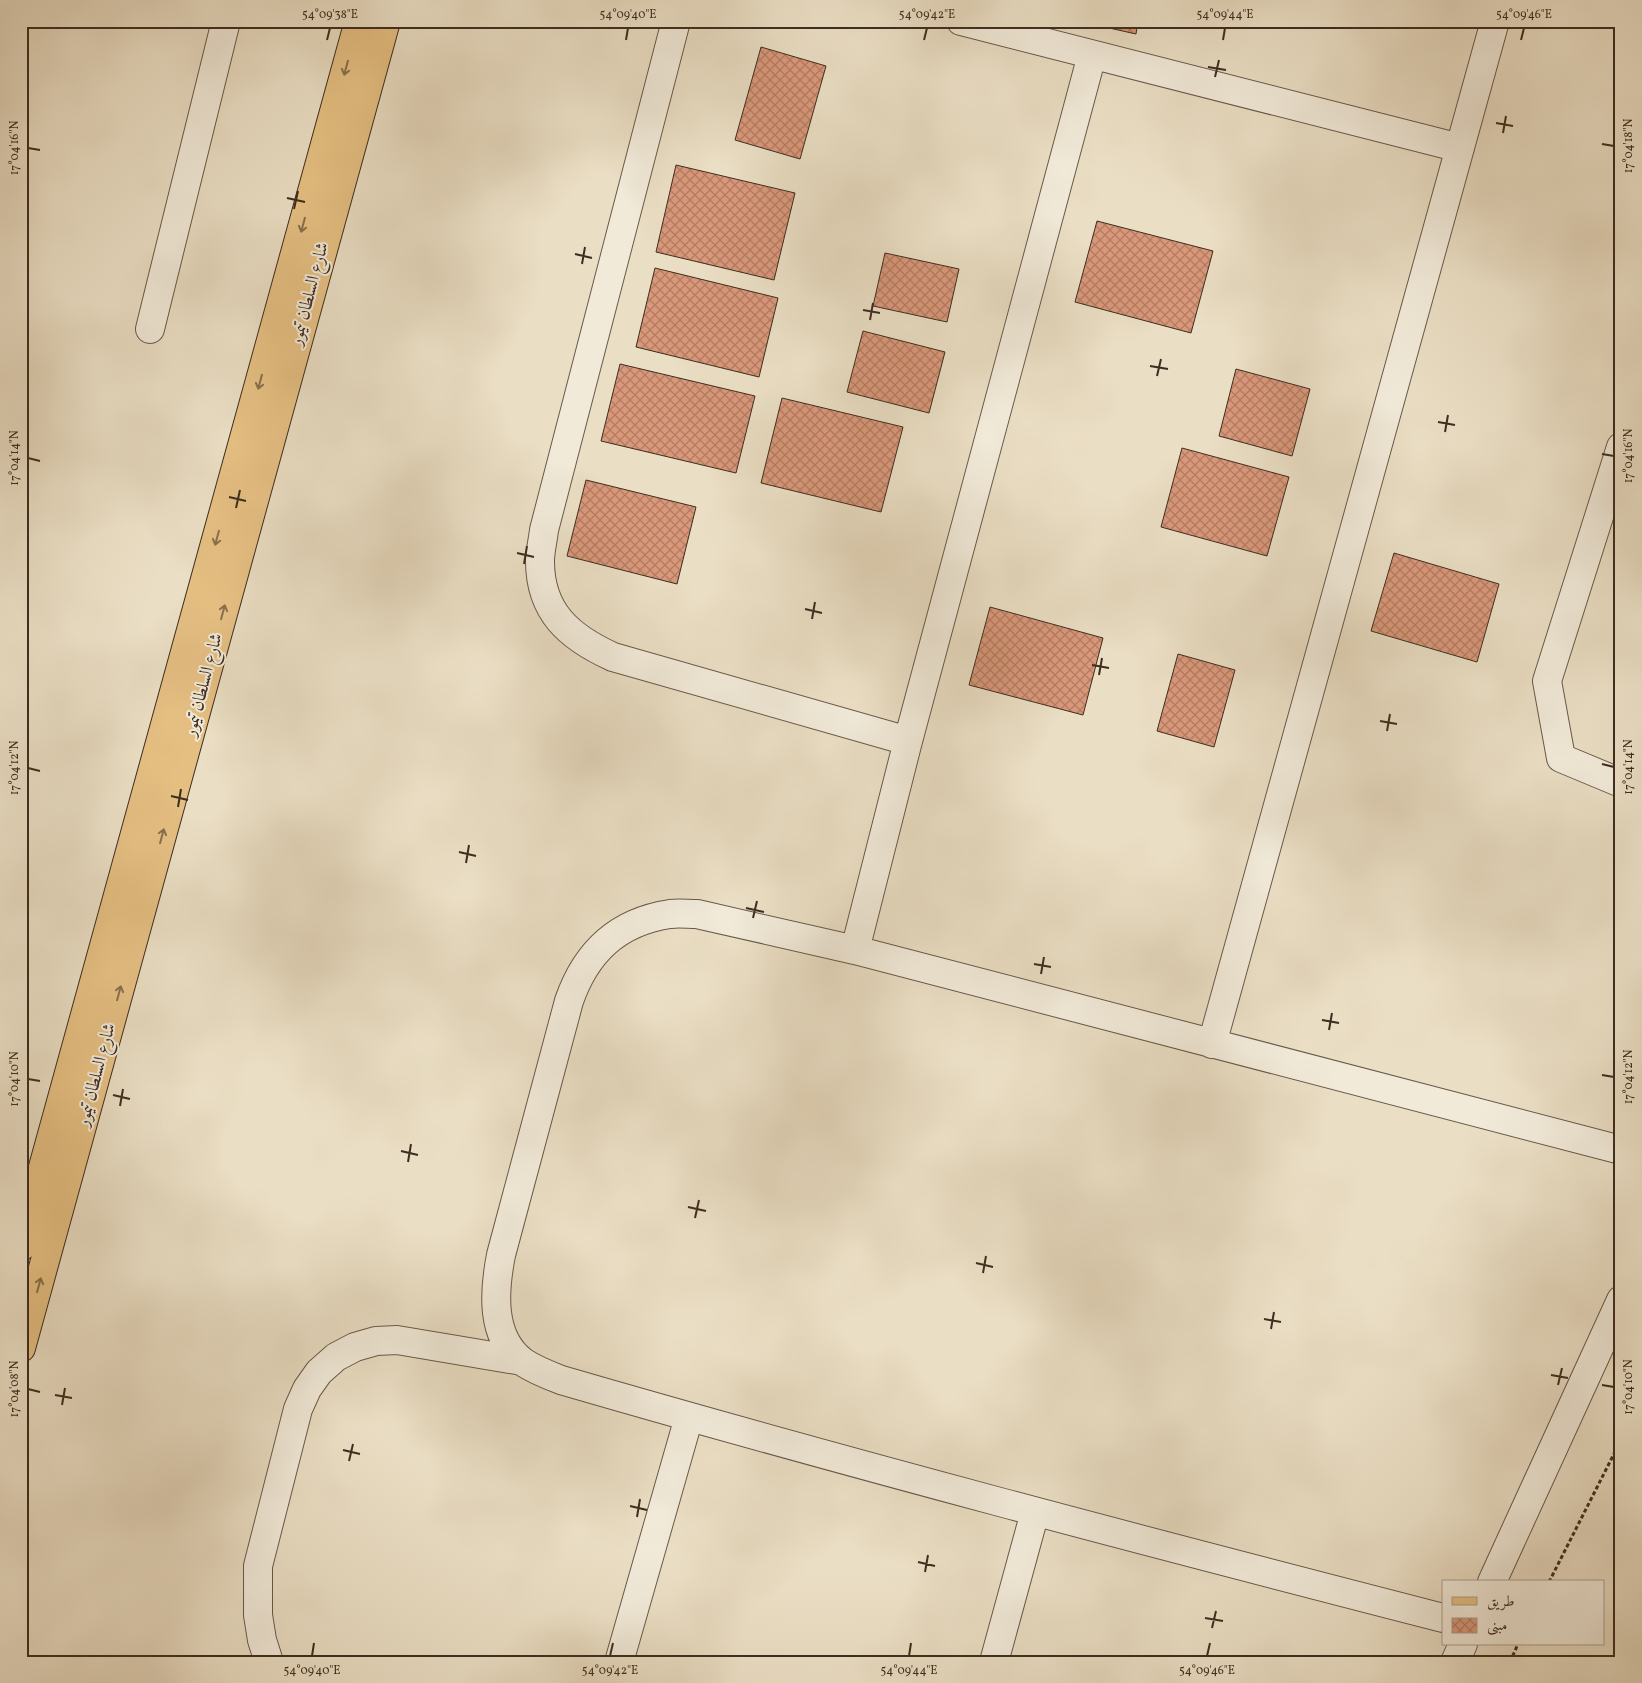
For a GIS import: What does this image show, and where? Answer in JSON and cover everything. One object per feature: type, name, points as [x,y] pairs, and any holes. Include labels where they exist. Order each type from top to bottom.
[{"type":"main road","name":"شارع السلطان تيمور","points":[[21,1247],[359,21]]},
{"type":"main road","name":"شارع السلطان تيمور","points":[[21,1348],[386,21]]},
{"type":"street","points":[[150,329],[226,21]]},
{"type":"street","points":[[676,21],[544,530],[540,560],[542,580],[547,598],[556,616],[569,631],[590,647],[613,656],[908,741]]},
{"type":"street","points":[[960,21],[1460,148]]},
{"type":"street","points":[[1212,1044],[1495,21]]},
{"type":"street","points":[[855,950],[908,741],[1092,55]]},
{"type":"street","points":[[1621,447],[1547,680],[1561,758],[1621,783]]},
{"type":"street","points":[[1442,1618],[1035,1512],[689,1417],[561,1380],[541,1373],[522,1361],[508,1346],[501,1329],[495,1293],[497,1275],[575,984],[584,967],[595,953],[609,940],[628,927],[649,918],[672,914],[697,914],[855,950],[1621,1150]]},
{"type":"street","points":[[1493,1580],[1621,1300]]},
{"type":"street","points":[[269,1662],[262,1640],[258,1616],[258,1566],[298,1409],[307,1389],[320,1372],[336,1357],[355,1347],[376,1341],[397,1340],[522,1361]]},
{"type":"street","points":[[619,1662],[689,1417]]},
{"type":"street","points":[[994,1662],[1035,1512]]},
{"type":"street","points":[[1455,1662],[1462,1646]]},
{"type":"path","points":[[1550,1580],[1621,1440]]},
{"type":"path","points":[[1510,1662],[1517,1646]]},
{"type":"building","points":[[1078,21],[1138,21],[1136,34]]},
{"type":"building","points":[[761,47],[826,66],[800,159],[735,140]]},
{"type":"building","points":[[676,165],[795,193],[774,280],[656,252]]},
{"type":"building","points":[[1097,221],[1213,251],[1191,333],[1075,302]]},
{"type":"building","points":[[885,253],[959,269],[947,322],[873,306]]},
{"type":"building","points":[[655,268],[778,298],[759,377],[636,347]]},
{"type":"building","points":[[863,331],[945,352],[929,413],[847,392]]},
{"type":"building","points":[[620,364],[755,396],[736,473],[601,441]]},
{"type":"building","points":[[1236,369],[1310,389],[1292,456],[1219,436]]},
{"type":"building","points":[[782,398],[903,427],[881,512],[761,483]]},
{"type":"building","points":[[1182,448],[1289,477],[1267,556],[1161,527]]},
{"type":"building","points":[[586,480],[696,507],[677,584],[567,556]]},
{"type":"building","points":[[1394,553],[1499,584],[1477,662],[1371,631]]},
{"type":"building","points":[[990,607],[1103,638],[1083,715],[969,685]]},
{"type":"building","points":[[1178,654],[1235,670],[1214,747],[1157,731]]}]
